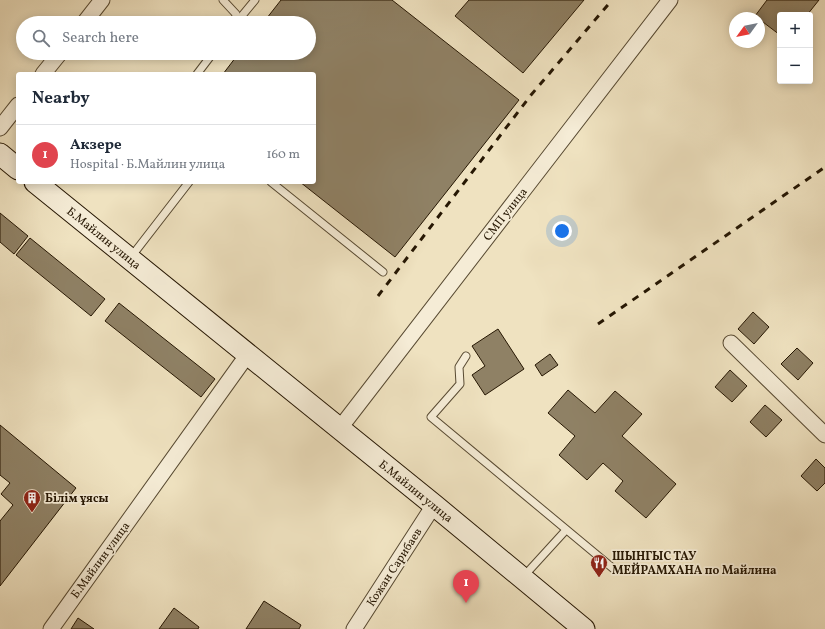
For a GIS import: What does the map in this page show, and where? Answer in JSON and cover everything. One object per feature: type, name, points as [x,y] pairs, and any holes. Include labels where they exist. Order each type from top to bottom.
[{"type":"street","points":[[89,16],[102,0]]},
{"type":"street","name":"СМП улица","points":[[340,428],[670,0]]},
{"type":"street","points":[[45,72],[54,60]]},
{"type":"street","points":[[0,128],[16,108]]},
{"type":"street","points":[[0,154],[16,166]]},
{"type":"street","name":"Б.Майлин улица","points":[[38,184],[340,428],[584,629]]},
{"type":"street","points":[[731,342],[825,435]]},
{"type":"street","name":"Б.Майлин улица","points":[[51,629],[248,354]]},
{"type":"street","name":"Кожан Сарибаев","points":[[354,629],[434,505]]},
{"type":"lane","points":[[223,0],[236,14],[236,16]]},
{"type":"lane","points":[[242,16],[256,0]]},
{"type":"lane","points":[[199,72],[208,60]]},
{"type":"lane","points":[[130,258],[186,184]]},
{"type":"lane","points":[[273,184],[383,272]]},
{"type":"lane","points":[[466,356],[459,367],[460,384],[431,417],[615,570]]},
{"type":"lane","points":[[522,578],[566,530]]},
{"type":"building","points":[[281,0],[392,0],[519,100],[395,257],[303,184],[316,184],[316,72],[225,72],[234,60],[316,60],[316,16],[268,16]]},
{"type":"building","points":[[469,0],[584,0],[523,73],[455,16]]},
{"type":"building","points":[[767,0],[819,0],[809,12],[777,12],[777,33],[765,24],[765,12],[758,12]]},
{"type":"building","points":[[0,213],[28,236],[14,254],[0,242]]},
{"type":"building","points":[[30,238],[105,299],[91,316],[16,255]]},
{"type":"building","points":[[119,303],[215,379],[201,397],[105,321]]},
{"type":"building","points":[[753,312],[769,327],[754,344],[738,329]]},
{"type":"building","points":[[498,329],[524,369],[485,395],[472,375],[485,366],[472,346]]},
{"type":"building","points":[[797,348],[813,363],[798,380],[781,364]]},
{"type":"building","points":[[550,354],[558,365],[542,376],[535,365]]},
{"type":"building","points":[[730,370],[747,386],[732,402],[715,387]]},
{"type":"building","points":[[568,390],[595,413],[615,391],[642,414],[622,436],[676,484],[646,518],[615,491],[623,481],[603,463],[587,480],[559,455],[575,436],[548,413]]},
{"type":"building","points":[[765,405],[782,420],[766,437],[750,422]]},
{"type":"building","name":"Білім ұясы","points":[[0,425],[76,488],[0,586],[0,521],[13,505],[1,494],[10,483],[0,475]]},
{"type":"building","points":[[816,459],[825,468],[825,483],[817,491],[801,476]]},
{"type":"building","points":[[264,601],[301,625],[299,629],[246,629]]},
{"type":"building","points":[[174,608],[199,627],[198,629],[159,629]]},
{"type":"building","points":[[78,618],[94,629],[71,629]]},
{"type":"railway","points":[[378,296],[531,95],[612,0]]},
{"type":"railway","points":[[598,324],[825,167]]},
{"type":"place","name":"Білім ұясы","points":[[32,513]]},
{"type":"place","name":"ШЫНГЫС ТАУ МЕЙРАМХАНА по Майлина","points":[[599,578]]},
{"type":"place","name":"Акзере","points":[[466,603]]}]
